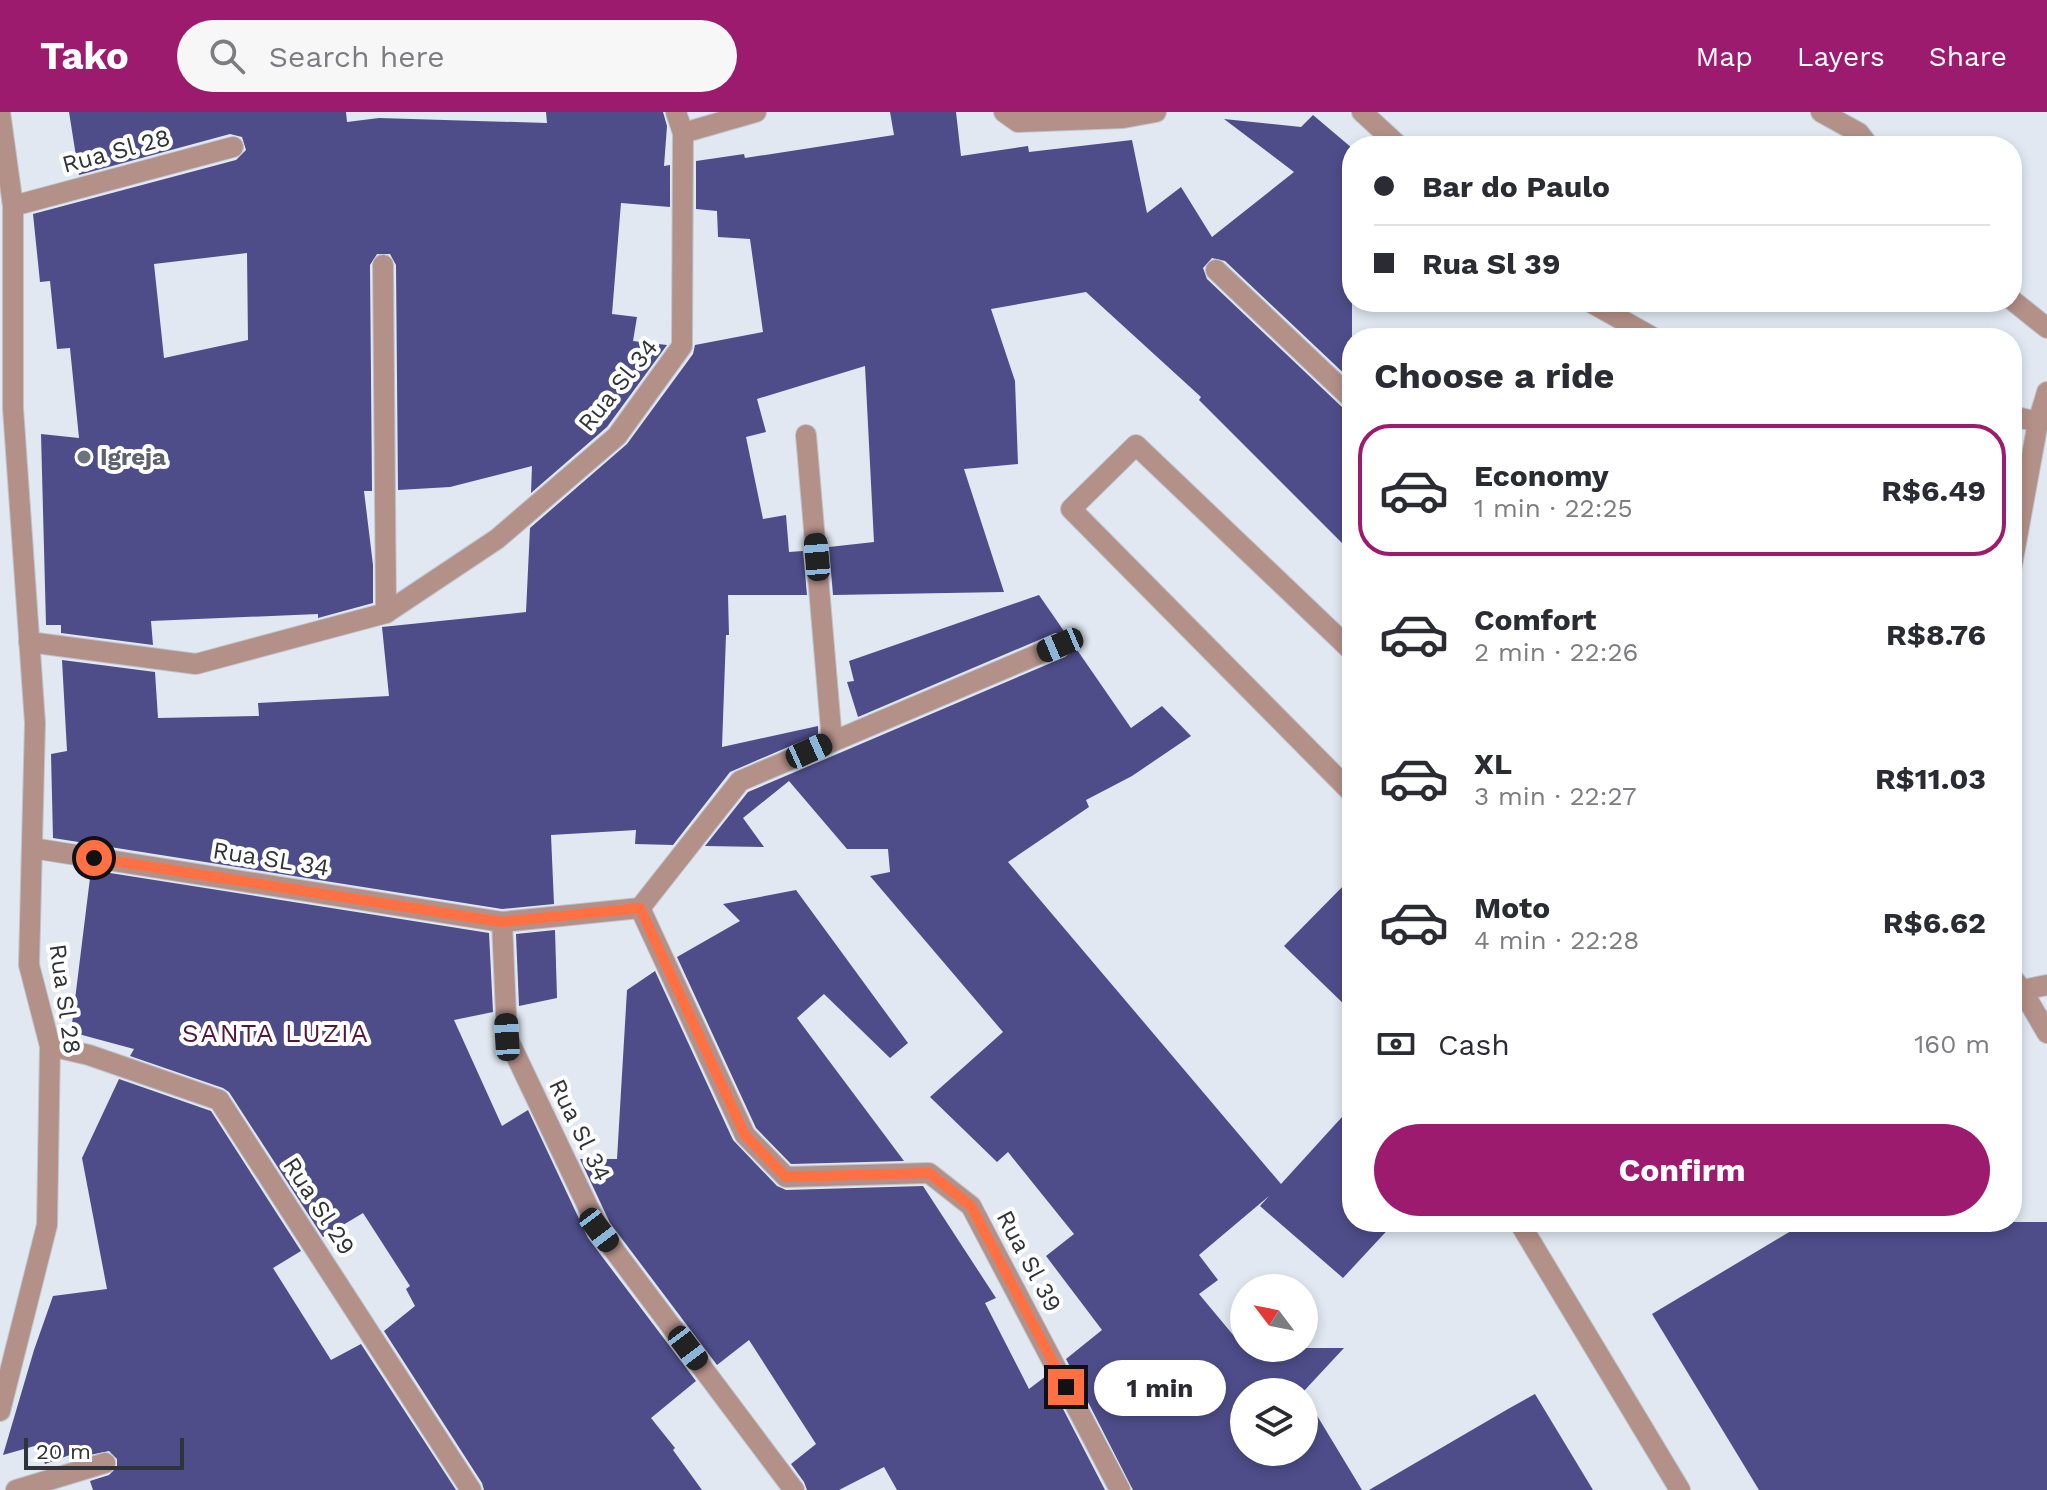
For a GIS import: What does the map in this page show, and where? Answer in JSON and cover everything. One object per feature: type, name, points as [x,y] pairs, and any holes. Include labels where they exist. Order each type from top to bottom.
[{"type":"street","name":"Rua Sl 28","points":[[0,112],[2,147],[13,206],[13,408],[35,723],[29,965],[50,1046],[47,1225],[0,1411]]},
{"type":"street","name":"Rua Sl 34","points":[[29,642],[196,664],[386,613],[497,539],[617,436],[682,346],[683,133],[676,112]]},
{"type":"street","points":[[683,133],[756,112]]},
{"type":"street","points":[[1004,112],[1018,122],[1123,118],[1156,112]]},
{"type":"street","points":[[1362,112],[1388,136]]},
{"type":"street","points":[[1821,112],[1861,136]]},
{"type":"street","name":"Rua Sl 28","points":[[13,206],[233,147]]},
{"type":"street","points":[[383,265],[386,613]]},
{"type":"street","points":[[1216,270],[1342,390]]},
{"type":"street","points":[[2022,308],[2047,328]]},
{"type":"street","points":[[1608,312],[1636,328]]},
{"type":"street","points":[[2022,510],[2038,422],[2047,392]]},
{"type":"street","points":[[2022,418],[2038,422]]},
{"type":"street","points":[[806,435],[832,741]]},
{"type":"street","points":[[1342,641],[1136,445],[1071,509],[1342,783]]},
{"type":"street","points":[[640,908],[740,781],[1060,645]]},
{"type":"street","name":"Rua SL 34","points":[[32,848],[502,922],[640,908]]},
{"type":"street","name":"Rua Sl 39","points":[[640,908],[745,1135],[786,1177],[929,1173],[971,1206],[1120,1490]]},
{"type":"street","name":"Rua Sl 34","points":[[502,922],[507,1037],[599,1230],[794,1490]]},
{"type":"street","points":[[2022,984],[2047,985]]},
{"type":"street","points":[[2022,992],[2047,1033]]},
{"type":"street","name":"Rua Sl 29","points":[[50,1046],[89,1055],[219,1100],[471,1490]]},
{"type":"street","points":[[1525,1232],[1680,1490]]},
{"type":"street","points":[[16,1490],[105,1463]]},
{"type":"building","points":[[69,112],[346,112],[347,122],[379,118],[547,123],[546,112],[663,112],[667,126],[664,166],[670,165],[670,207],[621,203],[612,314],[637,317],[633,341],[667,345],[607,427],[531,493],[532,466],[450,487],[398,490],[396,265],[390,254],[377,254],[370,265],[372,491],[364,491],[373,565],[373,603],[318,618],[318,614],[151,621],[153,645],[61,633],[61,625],[46,625],[41,434],[79,438],[70,348],[57,349],[50,281],[40,282],[33,214],[236,160],[246,150],[242,137],[230,134],[79,175]],"holes":[[[247,253],[248,340],[164,358],[154,264]]]},
{"type":"building","points":[[890,112],[956,112],[961,156],[1028,146],[1029,152],[1132,140],[1147,213],[1181,187],[1212,237],[1294,172],[1224,119],[1301,127],[1313,115],[1342,140],[1342,312],[1352,312],[1352,328],[1342,328],[1342,372],[1225,261],[1212,258],[1203,268],[1207,279],[1342,407],[1342,543],[1199,400],[1201,397],[1086,292],[991,309],[1015,381],[1018,464],[964,469],[1004,592],[833,595],[829,547],[874,542],[865,366],[757,399],[766,432],[746,437],[763,519],[786,515],[789,552],[803,551],[807,595],[728,595],[729,635],[726,635],[722,747],[818,726],[818,734],[730,772],[673,845],[635,844],[636,830],[551,835],[554,904],[502,909],[53,838],[51,754],[67,751],[62,660],[155,672],[158,718],[259,716],[258,703],[389,696],[382,627],[526,612],[530,528],[627,444],[693,354],[695,345],[763,332],[750,239],[718,237],[717,211],[696,209],[696,161],[744,154],[745,158],[894,135]]},
{"type":"building","points":[[1039,595],[1066,634],[1055,633],[858,717],[847,682],[854,681],[849,661]]},
{"type":"building","points":[[1073,644],[1131,728],[1162,706],[1191,736],[1132,776],[1086,800],[1089,807],[1008,862],[1281,1184],[1342,1117],[1342,1232],[1386,1232],[1343,1278],[1260,1206],[1269,1196],[1199,1255],[1218,1280],[1199,1294],[1230,1331],[1230,1362],[1318,1362],[1318,1348],[1344,1348],[1316,1378],[1230,1378],[1230,1466],[1318,1466],[1318,1417],[1362,1490],[1133,1490],[1066,1359],[1102,1330],[1046,1256],[1074,1234],[1008,1152],[997,1162],[930,1097],[1003,1032],[870,876],[890,872],[888,849],[847,849],[789,781],[743,818],[764,847],[705,846],[748,792],[1071,652]]},
{"type":"building","points":[[91,870],[489,933],[493,1012],[454,1020],[502,1126],[528,1110],[588,1238],[696,1381],[651,1418],[702,1490],[484,1490],[384,1331],[415,1306],[406,1289],[410,1286],[363,1213],[323,1237],[229,1092],[130,1056],[134,1049],[71,1032]]},
{"type":"building","points":[[1342,887],[1342,1002],[1284,946]]},
{"type":"building","points":[[796,890],[908,1043],[890,1058],[824,994],[797,1018],[904,1161],[791,1164],[756,1128],[677,957],[740,921],[723,904]]},
{"type":"building","points":[[555,930],[557,998],[519,1006],[516,934]]},
{"type":"building","points":[[655,971],[733,1140],[777,1186],[786,1190],[923,1186],[996,1298],[985,1303],[1029,1389],[1046,1376],[1105,1490],[897,1490],[884,1467],[839,1490],[807,1490],[791,1464],[816,1444],[749,1340],[717,1365],[610,1223],[580,1159],[617,1159],[627,990]]},
{"type":"building","points":[[119,1079],[211,1111],[301,1251],[273,1268],[331,1360],[361,1344],[456,1490],[93,1490],[90,1481],[109,1475],[117,1467],[117,1459],[109,1451],[80,1457],[78,1452],[45,1464],[38,1445],[3,1455],[53,1296],[107,1289],[82,1158]]},
{"type":"building","points":[[2022,1222],[2047,1222],[2047,1490],[1759,1490],[1652,1314],[1789,1232],[2022,1232]]},
{"type":"building","points":[[1535,1394],[1593,1490],[1369,1490],[1508,1409]]},
{"type":"place","name":"Igreja","points":[[84,457]]},
{"type":"district","name":"SANTA LUZIA","points":[[276,1033]]},
{"type":"route","points":[[94,858],[502,922],[640,908],[745,1135],[786,1177],[929,1173],[971,1206],[1066,1387]]}]
